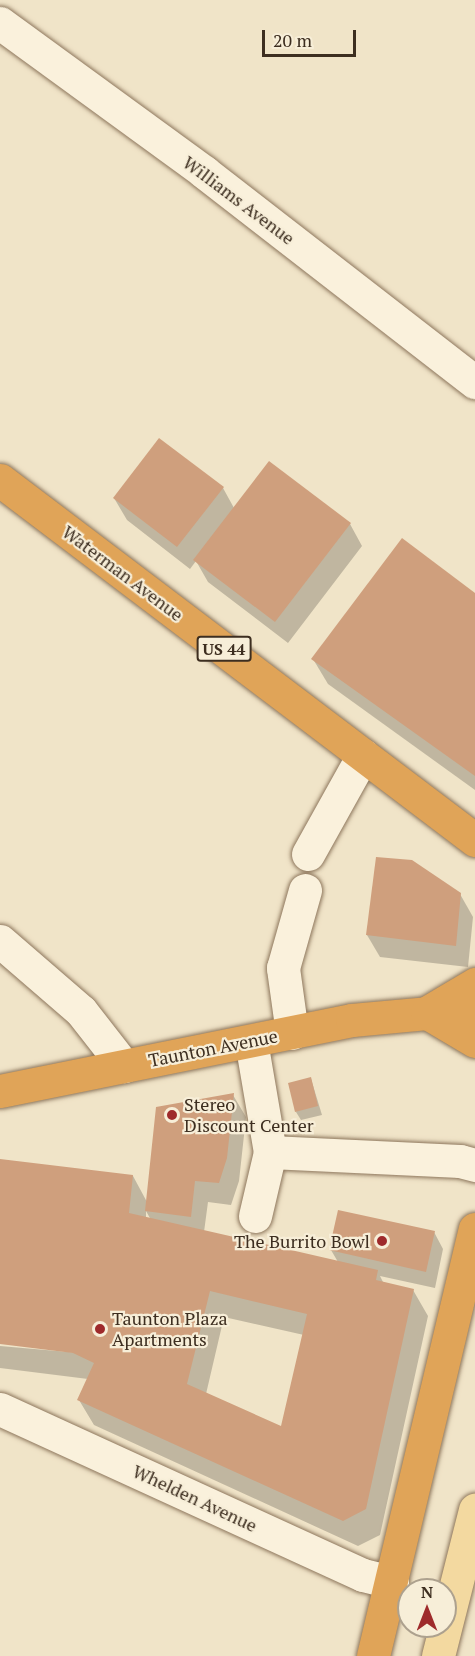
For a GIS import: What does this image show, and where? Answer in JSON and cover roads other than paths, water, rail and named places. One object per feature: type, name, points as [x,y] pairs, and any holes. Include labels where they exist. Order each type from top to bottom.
[{"type":"highway","name":"Waterman Avenue","points":[[0,480],[363,755],[461,820]]},
{"type":"highway","name":"US 44","points":[[461,820],[475,840]]},
{"type":"highway","points":[[475,984],[427,1013],[475,1041]]},
{"type":"highway","name":"Taunton Avenue","points":[[1,1088],[352,1020],[427,1013],[475,1013]]},
{"type":"highway","points":[[373,1656],[475,1229]]},
{"type":"main road","points":[[443,1649],[475,1510]]},
{"type":"street","name":"Williams Avenue","points":[[0,23],[204,172],[475,382]]},
{"type":"street","points":[[308,854],[363,755]]},
{"type":"street","points":[[292,1033],[283,968],[305,890]]},
{"type":"street","points":[[0,940],[73,1003],[124,1066]]},
{"type":"street","points":[[251,1041],[270,1152],[255,1216]]},
{"type":"street","points":[[270,1152],[460,1161],[475,1165]]},
{"type":"street","name":"Whelden Avenue","points":[[0,1409],[363,1575],[392,1582]]},
{"type":"place","name":"Stereo Discount Center","points":[[172,1115]]},
{"type":"place","name":"The Burrito Bowl","points":[[382,1241]]},
{"type":"place","name":"Taunton Plaza Apartments","points":[[100,1329]]}]
